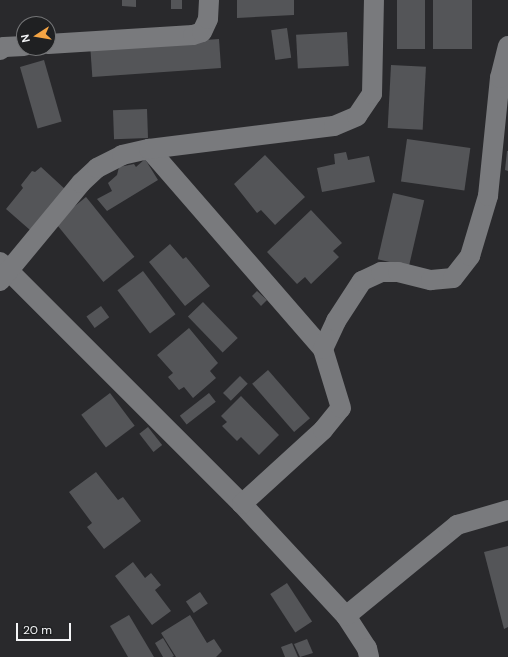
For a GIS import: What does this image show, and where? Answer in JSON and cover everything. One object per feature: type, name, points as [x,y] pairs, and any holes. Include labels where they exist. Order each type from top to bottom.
[{"type":"street","points":[[56,44],[193,35],[202,32],[205,25],[209,0]]},
{"type":"street","points":[[369,657],[367,648],[346,616],[242,504],[3,271],[96,168],[122,156],[149,149],[334,126],[357,116],[372,94],[374,0]]},
{"type":"street","points":[[0,50],[4,47],[16,46]]},
{"type":"street","points":[[323,349],[336,321],[362,281],[381,272],[398,272],[431,280],[454,278],[470,256],[488,196],[500,78],[508,46]]},
{"type":"street","points":[[149,149],[323,349],[341,408],[323,430],[242,504]]},
{"type":"street","points":[[346,616],[457,525],[508,510]]},
{"type":"building","points":[[122,0],[136,0],[136,7],[122,6]]},
{"type":"building","points":[[171,0],[182,0],[182,9],[171,9]]},
{"type":"building","points":[[237,0],[294,0],[294,15],[237,18]]},
{"type":"building","points":[[397,0],[425,0],[425,49],[397,49]]},
{"type":"building","points":[[433,0],[472,0],[472,49],[433,49]]},
{"type":"building","points":[[287,28],[291,58],[275,60],[271,30]]},
{"type":"building","points":[[347,32],[349,66],[298,69],[296,35]]},
{"type":"building","points":[[219,39],[221,68],[92,77],[90,48]]},
{"type":"building","points":[[44,60],[62,122],[38,128],[20,67]]},
{"type":"building","points":[[391,65],[426,67],[423,130],[388,128]]},
{"type":"building","points":[[147,109],[148,138],[114,139],[113,110]]},
{"type":"building","points":[[407,139],[470,148],[464,190],[401,182]]},
{"type":"building","points":[[508,151],[508,171],[505,170]]},
{"type":"building","points":[[346,152],[348,160],[369,156],[375,182],[322,192],[317,168],[335,164],[334,154]]},
{"type":"building","points":[[265,155],[305,197],[275,225],[261,210],[257,213],[234,184]]},
{"type":"building","points":[[145,159],[158,180],[107,211],[97,199],[112,191],[108,183],[117,175],[119,167],[134,164],[136,167]]},
{"type":"building","points":[[41,167],[66,190],[30,230],[6,209],[23,188],[21,185],[32,171],[35,172]]},
{"type":"building","points":[[393,193],[424,200],[409,266],[378,259]]},
{"type":"building","points":[[86,197],[134,257],[103,282],[55,222]]},
{"type":"building","points":[[311,210],[342,243],[333,251],[339,257],[311,284],[305,277],[297,284],[267,252]]},
{"type":"building","points":[[170,244],[183,259],[186,257],[210,286],[185,306],[149,262]]},
{"type":"building","points":[[143,271],[175,314],[150,333],[117,290]]},
{"type":"building","points":[[257,291],[267,300],[261,306],[252,296]]},
{"type":"building","points":[[203,302],[238,338],[223,353],[188,317]]},
{"type":"building","points":[[101,306],[109,317],[95,328],[86,317]]},
{"type":"building","points":[[189,328],[218,363],[210,371],[216,378],[193,398],[184,387],[179,390],[168,377],[173,373],[157,355]]},
{"type":"building","points":[[268,370],[310,418],[294,432],[252,384]]},
{"type":"building","points":[[240,376],[248,384],[231,401],[223,393]]},
{"type":"building","points":[[110,393],[135,426],[106,447],[81,415]]},
{"type":"building","points":[[209,393],[216,402],[187,424],[180,416]]},
{"type":"building","points":[[241,396],[279,435],[259,455],[241,437],[237,441],[222,426],[227,422],[221,416]]},
{"type":"building","points":[[148,427],[162,445],[153,452],[139,434]]},
{"type":"building","points":[[96,472],[118,500],[123,497],[141,521],[104,549],[87,527],[92,523],[69,492]]},
{"type":"building","points":[[508,546],[508,627],[504,629],[484,552]]},
{"type":"building","points":[[133,562],[145,578],[151,573],[161,585],[155,590],[171,611],[152,625],[115,576]]},
{"type":"building","points":[[287,583],[312,622],[295,632],[270,594]]},
{"type":"building","points":[[200,592],[208,604],[194,613],[186,602]]},
{"type":"building","points":[[129,615],[154,657],[128,657],[110,626]]},
{"type":"building","points":[[190,615],[207,643],[214,639],[222,651],[216,657],[176,657],[161,633]]},
{"type":"building","points":[[163,638],[174,656],[163,657],[155,643]]},
{"type":"building","points":[[307,639],[313,653],[300,657],[294,644]]},
{"type":"building","points":[[292,643],[298,657],[285,657],[281,647]]}]
